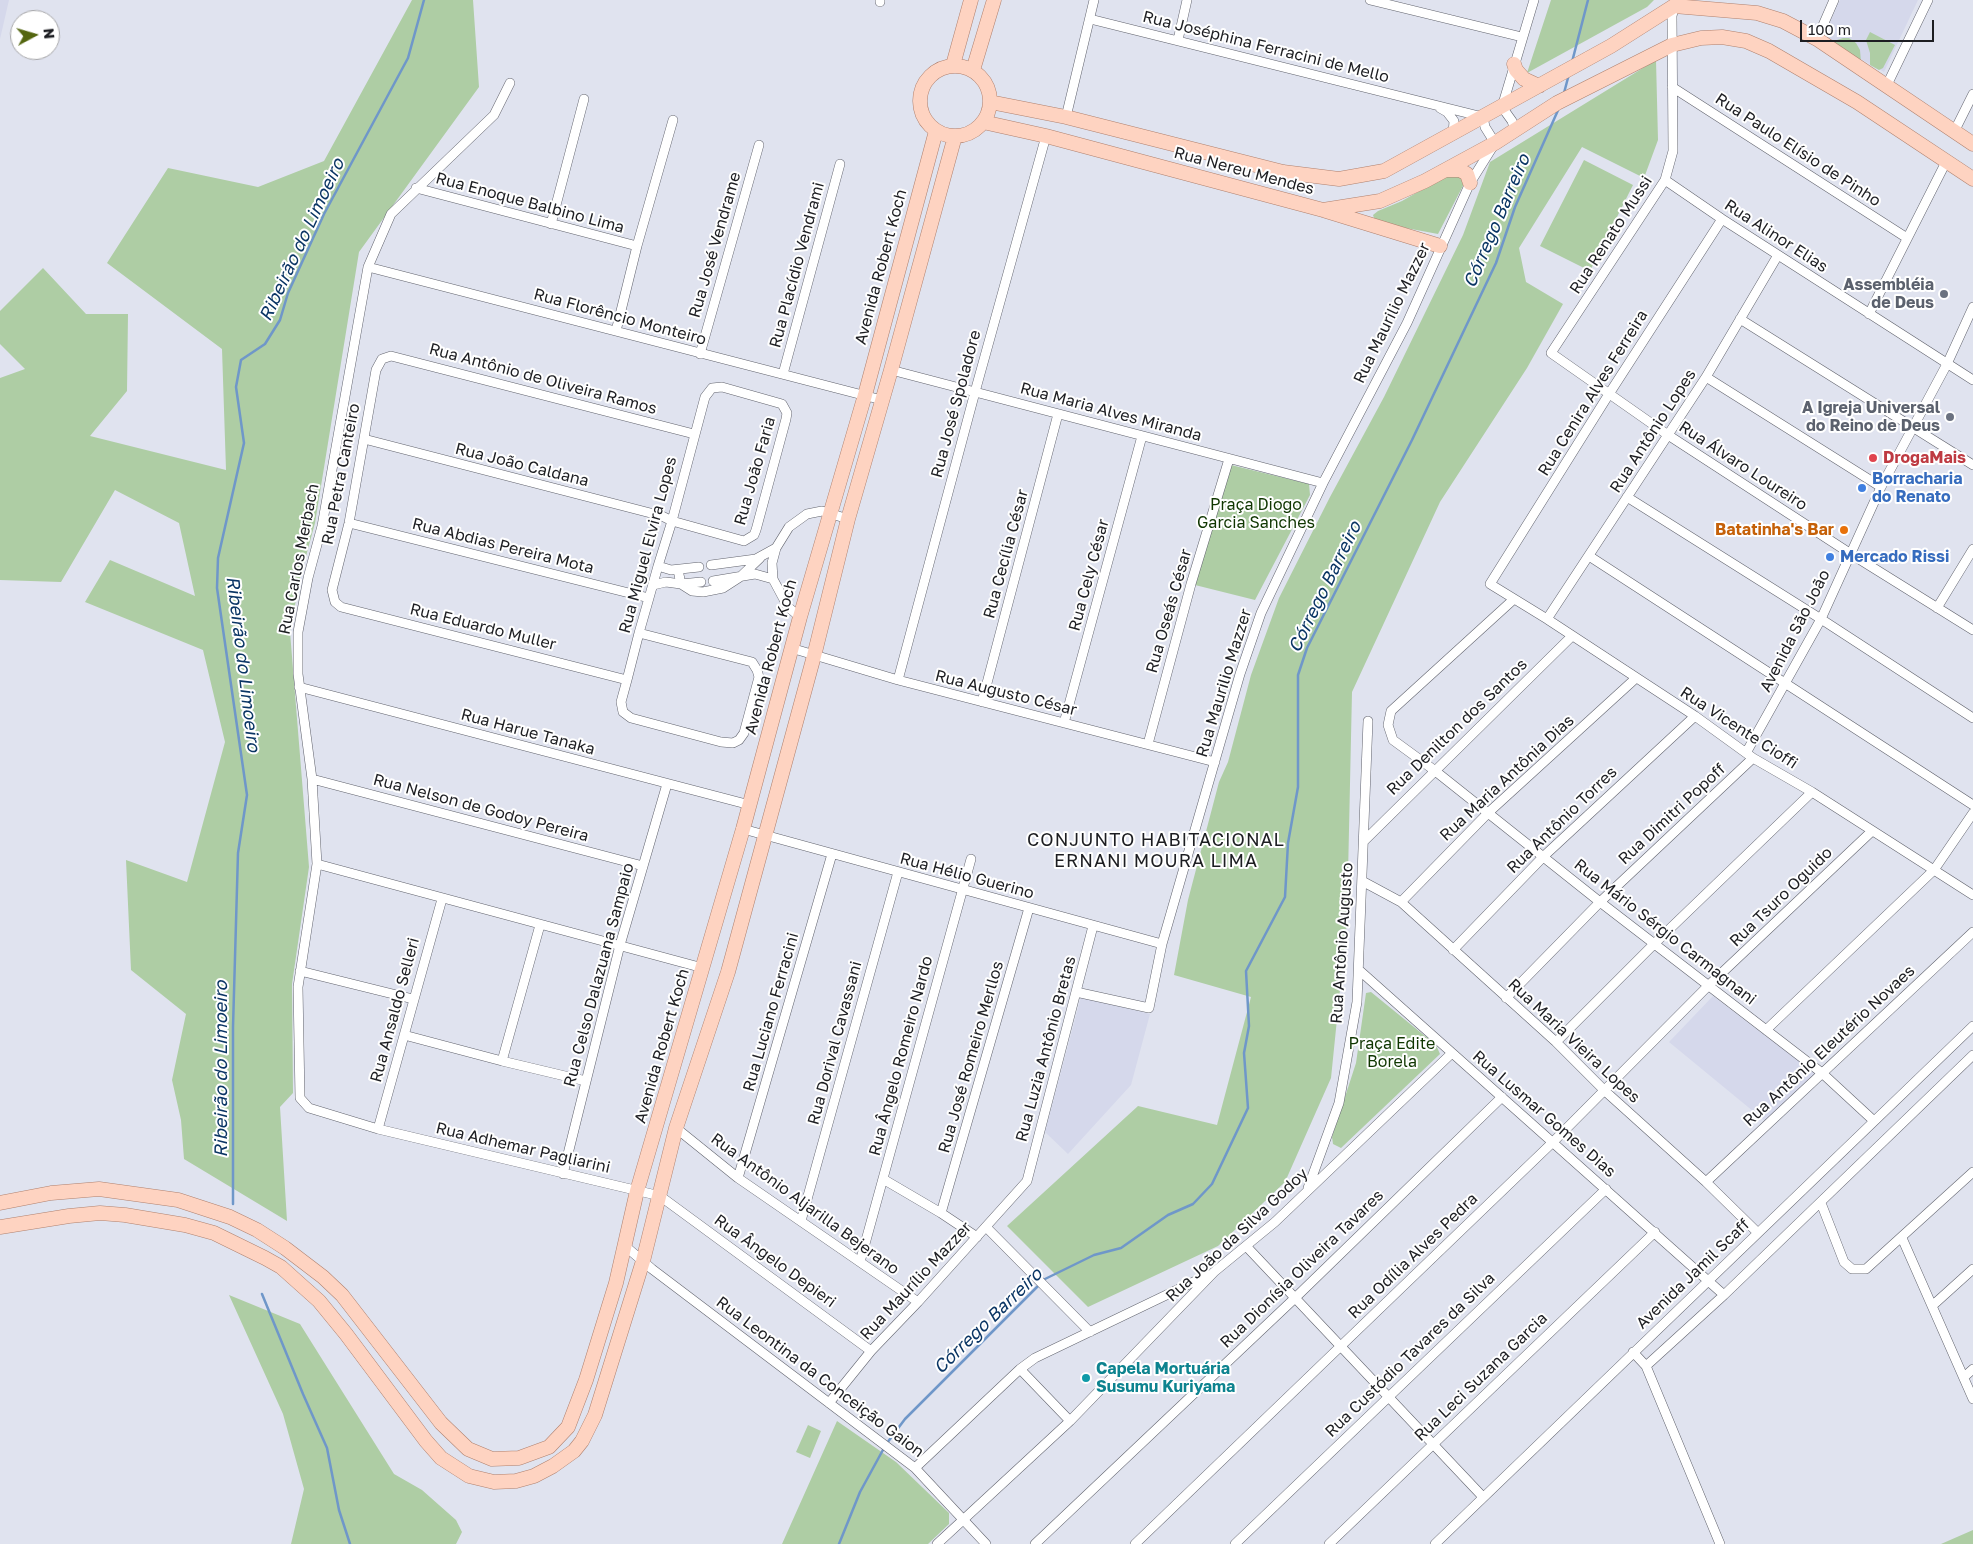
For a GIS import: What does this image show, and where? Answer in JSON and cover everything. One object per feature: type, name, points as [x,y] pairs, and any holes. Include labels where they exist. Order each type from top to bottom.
[{"type":"main road","points":[[953,65],[971,0]]},
{"type":"main road","points":[[973,70],[994,0]]},
{"type":"main road","points":[[1677,3],[1715,4],[1757,13],[1795,27],[1816,39],[1973,144]]},
{"type":"main road","name":"Rua Nereu Mendes","points":[[990,102],[1066,117],[1283,172],[1339,179],[1384,171],[1611,46],[1677,3]]},
{"type":"main road","name":"Rua Nereu Mendes","points":[[983,122],[1046,136],[1323,210],[1380,201],[1446,170],[1495,143],[1557,103],[1672,45],[1707,37],[1735,39],[1753,43],[1769,51],[1857,102],[1973,179]]},
{"type":"main road","points":[[1514,64],[1516,70],[1524,79],[1539,86]]},
{"type":"main road","points":[[964,66],[973,70],[986,84],[990,102],[983,122],[970,132],[955,136],[945,135],[936,131],[927,123],[919,103],[920,91],[925,81],[932,73],[942,67],[964,66]]},
{"type":"main road","points":[[1097,150],[1124,151],[1128,147],[1128,138],[1126,134],[1119,130]]},
{"type":"main road","name":"Avenida Robert Koch","points":[[0,1203],[50,1193],[99,1189],[116,1190],[193,1204],[230,1218],[257,1230],[310,1266],[342,1296],[441,1423],[468,1448],[492,1458],[505,1460],[519,1458],[549,1447],[568,1427],[586,1380],[616,1283],[637,1191],[750,805],[800,616],[866,395],[936,131]]},
{"type":"main road","points":[[0,1227],[69,1216],[125,1215],[185,1224],[214,1233],[242,1246],[281,1268],[319,1301],[441,1458],[469,1476],[494,1482],[516,1481],[534,1476],[566,1457],[582,1441],[595,1415],[643,1261],[676,1128],[728,972],[814,656],[848,519],[955,136]]},
{"type":"main road","points":[[1446,170],[1460,170],[1467,174],[1470,183]]},
{"type":"main road","points":[[1323,210],[1440,246]]},
{"type":"street","points":[[1066,117],[1094,0]]},
{"type":"street","points":[[1178,40],[1187,0]]},
{"type":"street","points":[[1370,0],[1522,37]]},
{"type":"street","points":[[1515,130],[1512,121],[1502,107],[1534,0]]},
{"type":"street","points":[[1816,39],[1834,0]]},
{"type":"street","points":[[1886,87],[1928,0]]},
{"type":"street","name":"Rua Renato Mussi","points":[[1551,353],[1665,180],[1673,151],[1672,16],[1677,3]]},
{"type":"street","name":"Rua Joséphina Ferracini de Mello","points":[[1090,19],[1483,118]]},
{"type":"street","name":"Rua Carlos Merbach","points":[[378,1129],[309,1108],[305,1106],[300,1098],[297,998],[317,864],[312,779],[297,654],[298,625],[322,526],[368,267],[391,214],[494,115],[510,83]]},
{"type":"street","name":"Rua Paulo Elísio de Pinho","points":[[1672,87],[1907,238]]},
{"type":"street","points":[[1954,132],[1973,94]]},
{"type":"street","points":[[551,224],[584,99]]},
{"type":"street","name":"Rua Joséphina Ferracini de Mello","points":[[1436,105],[1447,112],[1454,121],[1453,134]]},
{"type":"street","points":[[1483,118],[1485,128],[1495,143]]},
{"type":"street","points":[[616,331],[637,246],[672,120]]},
{"type":"street","name":"Rua José Spoladore","points":[[898,680],[974,392],[1046,136]]},
{"type":"street","name":"Rua Maurilio Mazzer","points":[[1076,992],[1150,1008],[1162,944],[1240,674],[1261,613],[1323,483],[1407,323],[1440,246],[1470,183],[1495,143]]},
{"type":"street","name":"Rua José Vendrame","points":[[700,354],[759,145]]},
{"type":"street","points":[[1869,314],[1946,162]]},
{"type":"street","name":"Rua Placídio Vendrami","points":[[783,374],[840,164]]},
{"type":"street","name":"Rua Alinor Elias","points":[[1665,180],[1778,256],[1973,380]]},
{"type":"street","name":"Rua Enoque Balbino Lima","points":[[416,188],[637,246]]},
{"type":"street","name":"Rua Cenira Alves Ferreira","points":[[1490,584],[1722,219]]},
{"type":"street","name":"Rua Antônio Lopes","points":[[1547,619],[1706,377],[1778,256]]},
{"type":"street","name":"Rua Florêncio Monteiro","points":[[368,267],[882,400]]},
{"type":"street","name":"Avenida São João","points":[[1750,755],[1821,619],[1881,487],[1947,364],[1973,308]]},
{"type":"street","points":[[1740,319],[1973,465]]},
{"type":"street","name":"Rua Álvaro Loureiro","points":[[1551,353],[1668,435],[1851,554],[1973,630]]},
{"type":"street","name":"Rua Antônio de Oliveira Ramos","points":[[386,357],[395,356],[694,434]]},
{"type":"street","name":"Rua Petra Canteiro","points":[[334,600],[332,590],[349,523],[376,370],[379,362],[386,357]]},
{"type":"street","name":"Rua Maria Alves Miranda","points":[[891,370],[1323,483]]},
{"type":"street","points":[[1706,377],[1881,487]]},
{"type":"street","name":"Rua João Faria","points":[[712,388],[722,386],[778,402],[786,408],[786,419],[756,530],[748,539]]},
{"type":"street","name":"Rua Miguel Elvira Lopes","points":[[639,633],[748,660],[755,666],[759,677],[744,733],[739,740],[733,743],[721,742],[631,718],[623,712],[621,702],[639,633],[649,598],[652,585],[672,521],[694,434],[705,397],[712,388]]},
{"type":"street","name":"Rua Cecília César","points":[[982,702],[1058,414]]},
{"type":"street","name":"Rua Cely César","points":[[1064,723],[1142,436]]},
{"type":"street","name":"Rua João Caldana","points":[[364,440],[662,516],[672,521],[740,541],[748,539]]},
{"type":"street","name":"Rua Oseás César","points":[[1148,744],[1190,584],[1229,458]]},
{"type":"street","points":[[1627,497],[1821,619],[1973,718]]},
{"type":"street","points":[[800,616],[788,608],[772,579],[772,564],[776,548],[789,527],[813,512],[822,510],[848,519]]},
{"type":"street","name":"Rua Abdias Pereira Mota","points":[[349,523],[649,598]]},
{"type":"street","points":[[678,570],[682,584],[692,591],[703,592],[720,589],[740,577],[760,558],[776,548]]},
{"type":"street","points":[[1937,608],[1973,550]]},
{"type":"street","points":[[1589,556],[1973,804]]},
{"type":"street","points":[[711,565],[760,558]]},
{"type":"street","points":[[658,566],[667,570],[699,567]]},
{"type":"street","points":[[713,581],[759,574],[772,579]]},
{"type":"street","points":[[652,585],[666,582],[682,584],[701,582]]},
{"type":"street","name":"Rua Vicente Cioffi","points":[[1490,584],[1547,619],[1750,755],[1812,792],[1973,895]]},
{"type":"street","name":"Rua Mário Sérgio Carmagnani","points":[[1514,599],[1391,711],[1388,725],[1393,740],[1489,812],[1600,902],[1822,1073],[1874,1120]]},
{"type":"street","name":"Rua Eduardo Muller","points":[[334,600],[341,607],[627,680]]},
{"type":"street","name":"Rua Denilton dos Santos","points":[[1364,841],[1572,636]]},
{"type":"street","name":"Rua Augusto César","points":[[791,648],[898,680],[1215,762]]},
{"type":"street","name":"Rua Maria Antônia Dias","points":[[1402,902],[1489,812],[1636,678]]},
{"type":"street","name":"Rua Harue Tanaka","points":[[300,687],[750,805]]},
{"type":"street","name":"Rua Antônio Torres","points":[[1453,950],[1544,856],[1694,716]]},
{"type":"street","name":"Rua Antônio Augusto","points":[[1307,1191],[1340,1104],[1357,1002],[1368,721]]},
{"type":"street","name":"Rua Dimitri Popoff","points":[[1506,998],[1600,902],[1750,755]]},
{"type":"street","name":"Rua Nelson de Godoy Pereira","points":[[312,779],[643,866]]},
{"type":"street","name":"Rua Celso Dalazuana Sampaio","points":[[563,1174],[620,945],[667,784]]},
{"type":"street","points":[[1556,1042],[1655,943],[1812,792]]},
{"type":"street","points":[[1766,1030],[1934,870],[1973,813]]},
{"type":"street","name":"Rua Hélio Guerino","points":[[743,829],[1162,944]]},
{"type":"street","name":"Rua Tsuro Oguido","points":[[1710,986],[1872,831]]},
{"type":"street","name":"Rua Luciano Ferracini","points":[[738,1178],[832,854]]},
{"type":"street","name":"Rua Ângelo Romeiro Nardo","points":[[860,1262],[971,859]]},
{"type":"street","points":[[317,864],[703,968]]},
{"type":"street","name":"Rua Dorival Cavassani","points":[[802,1222],[898,872]]},
{"type":"street","name":"Rua Maria Vieira Lopes","points":[[1362,881],[1402,902],[1556,1042],[1605,1091],[1706,1182],[1758,1233]]},
{"type":"street","name":"Rua Ansaldo Selleri","points":[[378,1129],[442,899]]},
{"type":"street","name":"Rua José Romeiro Merllos","points":[[942,1213],[1029,908]]},
{"type":"street","points":[[502,1061],[540,925]]},
{"type":"street","name":"Rua Luzia Antônio Bretas","points":[[1027,1181],[1094,926]]},
{"type":"street","name":"Rua Antônio Eleutério Novaes","points":[[1706,1182],[1973,932]]},
{"type":"street","name":"Rua Lusmar Gomes Dias","points":[[1359,970],[1724,1295]]},
{"type":"street","points":[[300,971],[413,999]]},
{"type":"street","name":"Rua Odília Alves Pedra","points":[[1135,1544],[1553,1142],[1710,986]]},
{"type":"street","name":"Avenida Jamil Scaff","points":[[1434,1544],[1973,1026]]},
{"type":"street","points":[[404,1035],[586,1081]]},
{"type":"street","name":"Rua João da Silva Godoy","points":[[937,1544],[1070,1421],[1214,1272],[1307,1191],[1452,1053]]},
{"type":"street","points":[[1646,1366],[1821,1203],[1973,1055]]},
{"type":"street","name":"Rua Dionísia Oliveira Tavares","points":[[1035,1544],[1295,1298],[1502,1097]]},
{"type":"street","name":"Rua Antônio Aljarilla Bejerano","points":[[676,1128],[738,1178],[918,1302]]},
{"type":"street","name":"Rua Adhemar Pagliarini","points":[[378,1129],[660,1196]]},
{"type":"street","points":[[1821,1203],[1844,1262],[1852,1269],[1866,1269],[1973,1172]]},
{"type":"street","points":[[883,1179],[942,1213],[977,1237]]},
{"type":"street","name":"Rua Maurílio Mazzer","points":[[829,1403],[871,1351],[1027,1181]]},
{"type":"street","name":"Rua Custódio Tavares da Silva","points":[[1235,1544],[1606,1189]]},
{"type":"street","name":"Rua Ângelo Depieri","points":[[660,1196],[871,1351]]},
{"type":"street","points":[[986,1227],[1090,1332]]},
{"type":"street","name":"Rua Leci Suzana Garcia","points":[[1329,1544],[1655,1232]]},
{"type":"street","points":[[1902,1238],[1973,1399]]},
{"type":"street","name":"Rua Leontina da Conceição Gaion","points":[[625,1246],[915,1468],[986,1544]]},
{"type":"street","points":[[1246,1246],[1483,1497]]},
{"type":"street","points":[[1932,1306],[1973,1269]]},
{"type":"street","points":[[915,1468],[1020,1369],[1035,1358],[1214,1272]]},
{"type":"street","points":[[1633,1352],[1646,1366],[1720,1544]]},
{"type":"street","points":[[1964,1377],[1973,1368]]},
{"type":"street","points":[[1020,1369],[1070,1421]]},
{"type":"shaded area","points":[[0,0],[9,0],[0,39]]},
{"type":"shaded area","points":[[1840,0],[1918,0],[1884,72],[1823,38]]},
{"type":"shaded area","points":[[1713,996],[1817,1075],[1765,1121],[1669,1042]]},
{"type":"shaded area","points":[[1081,997],[1150,1014],[1131,1085],[1068,1154],[1045,1132]]},
{"type":"green space","points":[[412,0],[473,0],[479,87],[359,252],[315,523],[300,578],[290,632],[309,867],[292,984],[293,1093],[280,1107],[287,1221],[184,1159],[181,1120],[172,1080],[186,1014],[131,970],[126,860],[187,882],[225,742],[203,650],[85,602],[110,560],[195,596],[179,523],[115,490],[61,582],[0,580],[0,378],[25,369],[0,344],[0,311],[43,268],[86,314],[128,314],[127,391],[90,436],[226,470],[222,349],[107,263],[168,168],[258,187],[324,161]]},
{"type":"green space","points":[[1551,0],[1654,0],[1647,7],[1527,73]]},
{"type":"green space","points":[[1870,32],[1895,45],[1883,68],[1879,70],[1870,65],[1870,53],[1866,40]]},
{"type":"green space","points":[[1849,38],[1856,43],[1860,50],[1861,62],[1831,42]]},
{"type":"green space","points":[[1656,60],[1658,140],[1644,178],[1582,147],[1519,248],[1526,282],[1563,304],[1527,368],[1440,502],[1352,692],[1347,921],[1331,1078],[1285,1182],[1218,1246],[1088,1307],[1007,1226],[1138,1106],[1217,1125],[1251,997],[1174,975],[1188,900],[1219,782],[1228,762],[1251,675],[1279,598],[1330,497],[1384,397],[1463,235],[1490,162]]},
{"type":"green space","points":[[1584,160],[1633,185],[1590,271],[1540,246]]},
{"type":"green space","points":[[1453,172],[1466,180],[1438,234],[1379,223],[1374,218],[1373,215],[1378,211],[1402,201]]},
{"type":"green space","name":"Praça Diogo Garcia Sanches","points":[[1231,465],[1309,484],[1310,495],[1255,600],[1191,584]]},
{"type":"green space","name":"Praça Edite Borela","points":[[1371,992],[1436,1045],[1440,1054],[1341,1148],[1333,1144],[1332,1137],[1356,1063],[1366,993]]},
{"type":"green space","points":[[229,1295],[300,1324],[394,1474],[422,1490],[456,1520],[462,1532],[456,1544],[291,1544],[304,1489],[283,1414]]},
{"type":"green space","points":[[837,1421],[896,1462],[949,1513],[949,1524],[928,1544],[782,1544]]},
{"type":"green space","points":[[808,1425],[821,1431],[810,1458],[796,1452]]},
{"type":"green space","points":[[1973,1530],[1973,1544],[1941,1544]]},
{"type":"waterway","name":"Ribeirão do Limoeiro","points":[[233,1204],[233,1027],[238,853],[247,795],[217,588],[218,558],[244,443],[236,387],[241,360],[265,344],[280,320],[288,293],[324,214],[408,58],[424,0]]},
{"type":"waterway","name":"Córrego Barreiro","points":[[1572,62],[1588,0]]},
{"type":"waterway","name":"Córrego Barreiro","points":[[1564,93],[1569,74]]},
{"type":"waterway","name":"Córrego Barreiro","points":[[887,1443],[905,1419],[1045,1279],[1094,1255],[1121,1248],[1168,1215],[1193,1204],[1212,1184],[1248,1108],[1244,1053],[1249,1026],[1246,971],[1285,897],[1288,843],[1298,787],[1298,675],[1307,648],[1412,440],[1496,263],[1515,207],[1559,108]]},
{"type":"waterway","name":"Ribeirão do Limoeiro","points":[[262,1294],[327,1448],[339,1510],[350,1544]]},
{"type":"waterway","name":"Córrego Barreiro","points":[[839,1544],[860,1492],[884,1448]]},
{"type":"place","name":"Assembléia de Deus","points":[[1944,294]]},
{"type":"place","name":"A Igreja Universal do Reino de Deus","points":[[1950,417]]},
{"type":"place","name":"DrogaMais","points":[[1873,458]]},
{"type":"place","name":"Borracharia do Renato","points":[[1862,488]]},
{"type":"place","name":"Batatinha's Bar","points":[[1844,530]]},
{"type":"place","name":"Mercado Rissi","points":[[1830,557]]},
{"type":"place","name":"Capela Mortuária Susumu Kuriyama","points":[[1086,1378]]},
{"type":"district","name":"CONJUNTO HABITACIONAL ERNANI MOURA LIMA","points":[[1156,850]]}]
